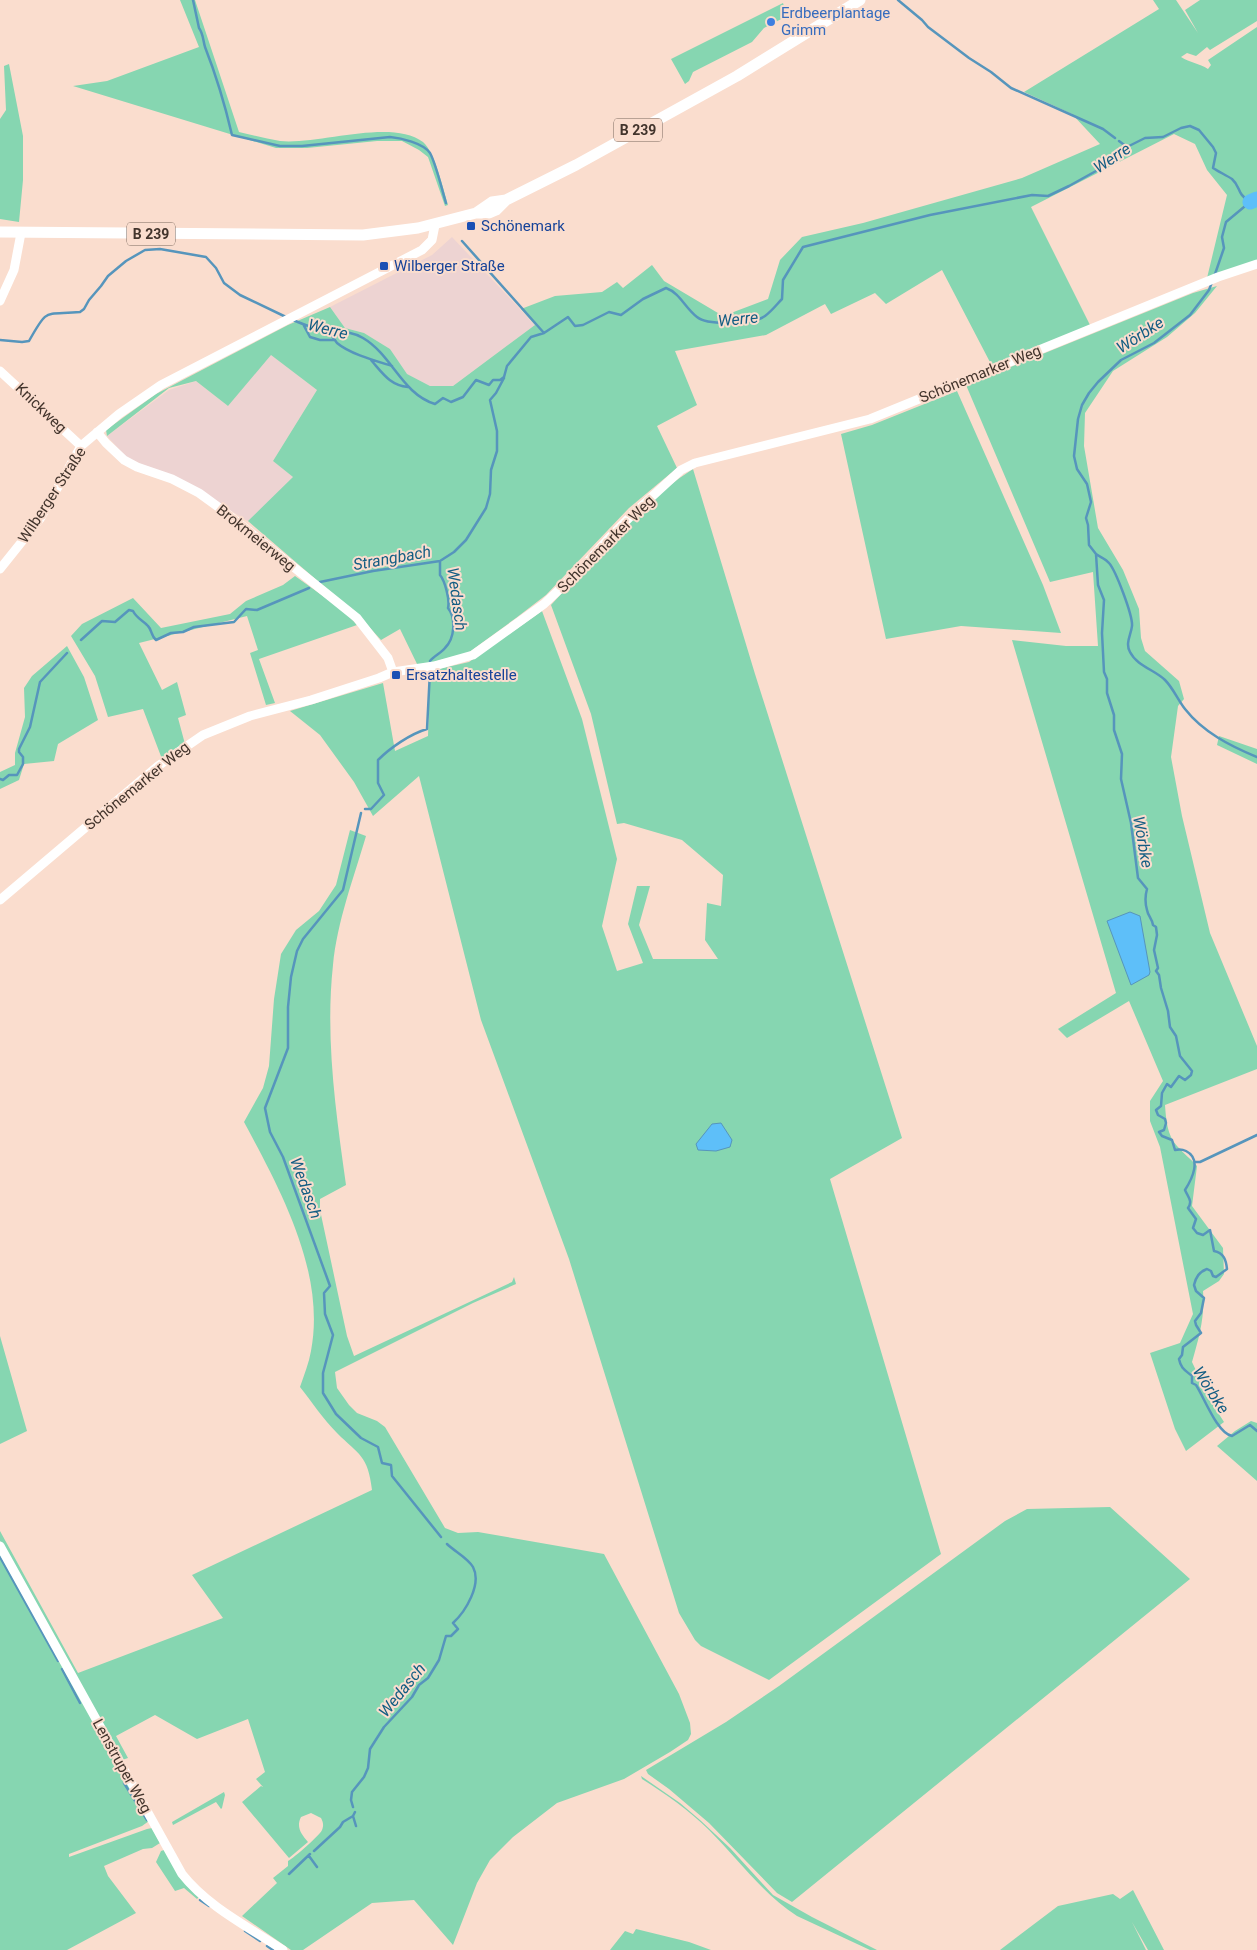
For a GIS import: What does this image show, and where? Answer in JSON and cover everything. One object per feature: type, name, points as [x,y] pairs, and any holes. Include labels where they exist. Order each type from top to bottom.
[{"type":"main road","name":"B 239","points":[[0,232],[302,236],[381,234],[435,225],[476,213],[492,211],[506,200],[576,165],[768,57],[860,0]]},
{"type":"street","name":"Wilberger Straße","points":[[0,569],[40,519],[81,446],[119,414],[161,385],[422,250],[432,240],[435,225]]},
{"type":"street","points":[[0,301],[14,270],[21,233]]},
{"type":"street","name":"Schönemarker Weg","points":[[0,900],[158,766],[203,735],[250,716],[311,700],[393,672],[434,666],[473,655],[544,604],[582,568],[633,514],[681,470],[695,463],[870,419],[1218,277],[1257,264]]},
{"type":"street","name":"Knickweg","points":[[0,371],[81,446]]},
{"type":"street","name":"Brokmeierweg","points":[[97,432],[124,460],[136,467],[172,479],[199,494],[225,512],[357,618],[388,658],[393,672]]},
{"type":"street","name":"Lenstruper Weg","points":[[0,1546],[182,1874],[192,1887],[209,1901],[283,1950]]},
{"type":"shaded area","points":[[452,237],[535,325],[453,386],[430,386],[406,374],[390,349],[364,333],[345,328],[330,307],[432,255]]},
{"type":"shaded area","points":[[270,354],[317,390],[273,461],[302,484],[254,525],[199,491],[126,457],[107,436],[169,390],[196,381],[228,406]]},
{"type":"green space","points":[[180,0],[195,0],[239,132],[280,141],[296,141],[374,132],[393,132],[409,135],[423,142],[431,154],[448,205],[445,206],[428,157],[402,141],[377,141],[307,148],[276,148],[73,86],[107,81],[199,47]]},
{"type":"green space","points":[[1153,0],[1176,0],[1198,33],[1185,10],[1200,0],[1257,0],[1257,21],[1210,50],[1207,47],[1196,56],[1187,53],[1181,57],[1208,69],[1211,65],[1208,60],[1257,27],[1257,260],[1207,278],[1227,195],[1207,170],[1195,144],[1174,134],[1031,207],[1090,325],[992,366],[942,270],[886,304],[875,293],[831,314],[825,304],[766,335],[675,351],[697,405],[657,426],[677,468],[629,508],[546,595],[468,653],[418,666],[400,629],[381,640],[362,619],[248,521],[293,477],[273,461],[317,390],[271,355],[228,406],[196,381],[169,388],[107,436],[106,430],[156,394],[288,325],[330,307],[345,328],[364,333],[390,349],[407,374],[430,386],[453,386],[535,325],[521,309],[555,296],[602,292],[617,282],[623,288],[652,265],[664,281],[723,316],[768,299],[780,260],[802,237],[863,223],[1022,178],[1100,144],[1072,114],[1024,92],[1159,9]]},
{"type":"green space","points":[[783,3],[787,16],[764,28],[752,42],[693,72],[689,81],[685,84],[671,59]]},
{"type":"green space","points":[[9,64],[23,136],[23,180],[19,222],[0,219],[0,119],[6,110],[4,66]]},
{"type":"green space","points":[[1217,286],[1195,313],[1167,337],[1113,371],[1085,413],[1084,446],[1098,528],[1123,570],[1139,609],[1141,638],[1145,651],[1179,681],[1184,699],[1178,706],[1171,757],[1182,816],[1210,933],[1257,1046],[1257,1069],[1165,1105],[1171,1137],[1177,1146],[1197,1166],[1192,1206],[1223,1248],[1224,1274],[1219,1281],[1203,1291],[1202,1319],[1192,1362],[1210,1400],[1224,1422],[1186,1451],[1175,1429],[1150,1353],[1180,1343],[1193,1314],[1160,1147],[1150,1121],[1150,1101],[1163,1081],[1129,1001],[1067,1038],[1058,1029],[1116,993],[1012,640],[1066,646],[1098,646],[1093,572],[1050,582],[966,385],[1193,293]]},
{"type":"green space","points":[[957,391],[1043,585],[1061,633],[961,626],[886,639],[841,434],[872,425]]},
{"type":"green space","points":[[693,469],[755,674],[902,1138],[830,1179],[941,1554],[769,1680],[701,1646],[695,1640],[679,1613],[569,1259],[481,1020],[419,776],[373,816],[354,782],[320,735],[290,711],[383,683],[395,751],[428,736],[430,671],[469,662],[542,611],[582,719],[617,859],[602,926],[617,971],[643,963],[628,924],[637,886],[650,886],[639,925],[653,959],[718,959],[705,940],[707,903],[721,906],[723,875],[682,840],[624,823],[617,824],[591,714],[551,605],[618,532],[654,498]]},
{"type":"green space","points":[[295,576],[344,611],[357,625],[259,659],[275,703],[266,705],[250,653],[258,650],[247,616],[139,643],[162,690],[177,682],[186,715],[178,718],[185,744],[162,759],[143,709],[108,717],[95,676],[71,636],[82,624],[133,598],[161,628],[230,614],[246,601],[283,585]]},
{"type":"green space","points":[[67,646],[84,677],[98,720],[58,744],[54,761],[24,764],[19,780],[0,789],[0,772],[15,765],[15,753],[25,717],[24,688],[32,676]]},
{"type":"green space","points":[[1219,736],[1257,749],[1257,764],[1217,745]]},
{"type":"green space","points":[[350,830],[366,836],[338,932],[333,965],[330,1020],[335,1103],[346,1185],[320,1199],[320,1210],[347,1336],[354,1356],[512,1282],[514,1277],[516,1284],[473,1303],[335,1372],[337,1388],[357,1413],[377,1421],[385,1427],[445,1528],[458,1533],[478,1532],[604,1554],[679,1694],[690,1723],[691,1734],[688,1740],[624,1779],[557,1803],[513,1837],[490,1860],[477,1883],[453,1945],[414,1900],[372,1903],[303,1950],[291,1950],[242,1916],[277,1883],[273,1878],[288,1866],[288,1861],[296,1856],[320,1833],[323,1825],[321,1818],[311,1813],[301,1817],[300,1830],[308,1842],[289,1858],[242,1802],[261,1786],[263,1787],[256,1779],[265,1772],[248,1719],[197,1739],[155,1715],[116,1736],[128,1758],[122,1760],[0,1541],[0,1531],[78,1673],[223,1618],[192,1575],[372,1490],[365,1462],[357,1451],[332,1428],[300,1387],[310,1356],[314,1321],[312,1291],[306,1261],[285,1203],[244,1122],[263,1088],[269,1066],[274,999],[281,954],[296,930],[319,911],[336,885]]},
{"type":"green space","points":[[0,1336],[27,1431],[0,1444]]},
{"type":"green space","points":[[1251,1421],[1257,1423],[1257,1481],[1217,1446]]},
{"type":"green space","points":[[1110,1507],[1190,1579],[792,1902],[777,1893],[709,1823],[648,1774],[646,1770],[726,1722],[779,1686],[1005,1521],[1027,1509]]},
{"type":"green space","points":[[0,1551],[149,1821],[142,1826],[69,1854],[69,1857],[152,1828],[160,1843],[152,1848],[143,1849],[104,1866],[108,1876],[136,1913],[67,1950],[0,1950]]},
{"type":"green space","points":[[641,1776],[680,1803],[700,1820],[730,1848],[773,1895],[877,1950],[870,1950],[797,1916],[762,1887],[702,1823],[642,1779]]},
{"type":"green space","points":[[224,1792],[225,1795],[221,1809],[216,1802],[173,1825],[172,1822]]},
{"type":"green space","points":[[164,1850],[199,1897],[197,1899],[184,1888],[175,1891],[156,1862],[161,1851]]},
{"type":"green space","points":[[1133,1890],[1164,1950],[1148,1950],[1132,1922],[1146,1950],[1000,1950],[1058,1906],[1113,1894],[1120,1899]]},
{"type":"green space","points":[[636,1929],[689,1942],[711,1950],[610,1950],[625,1931],[633,1934]]},
{"type":"water","points":[[1130,912],[1140,916],[1150,972],[1149,975],[1131,985],[1107,921]]},
{"type":"water","points":[[721,1123],[732,1140],[730,1147],[716,1151],[698,1150],[696,1144],[712,1124]]},
{"type":"waterway","points":[[193,0],[199,28],[220,90],[232,135],[280,146],[302,146],[390,137],[412,142],[427,149],[430,153],[446,203]]},
{"type":"waterway","points":[[898,0],[928,27],[1011,88],[1103,129],[1115,138]]},
{"type":"waterway","name":"Werre","points":[[293,320],[315,328],[345,332],[363,338],[382,354],[414,392],[435,404],[443,398],[451,402],[463,397],[476,380],[489,385],[493,380],[500,380],[504,377],[507,366],[531,337],[544,333],[568,317],[575,326],[583,325],[609,312],[621,315],[643,299],[666,288],[675,293],[697,317],[703,320],[731,323],[759,319],[768,314],[782,299],[783,280],[803,247],[930,215],[1032,195],[1048,196],[1114,161],[1127,147],[1145,138],[1163,137],[1181,128],[1190,126],[1199,130],[1213,147],[1216,153],[1213,168],[1232,179],[1243,196],[1250,202],[1226,222],[1222,237],[1224,248],[1214,277]]},
{"type":"waterway","points":[[1119,141],[1127,147]]},
{"type":"waterway","name":"Werre","points":[[1250,202],[1257,199]]},
{"type":"waterway","points":[[462,241],[544,333]]},
{"type":"waterway","name":"Werre","points":[[0,340],[29,341],[40,323],[48,315],[80,312],[108,276],[126,261],[145,250],[160,249],[206,257],[216,268],[224,283],[240,295],[286,317]]},
{"type":"waterway","name":"Wörbke","points":[[1212,282],[1209,290],[1190,315],[1154,343],[1121,360],[1089,393],[1082,405],[1078,419],[1074,456],[1077,469],[1087,484],[1091,502],[1086,518],[1089,545],[1096,554],[1098,585],[1104,600],[1102,633],[1104,672],[1107,679],[1107,693],[1114,715],[1114,730],[1122,754],[1121,779],[1131,823],[1138,878],[1147,889],[1146,907],[1153,925],[1156,927],[1157,935],[1154,950],[1158,968],[1156,971],[1159,975],[1170,1027],[1176,1036],[1180,1056],[1192,1071],[1191,1075],[1185,1080],[1179,1076],[1171,1087],[1167,1084],[1162,1093],[1161,1106],[1156,1110],[1158,1115],[1165,1119],[1166,1123],[1164,1130],[1159,1132],[1162,1136],[1172,1140],[1175,1150],[1186,1151],[1194,1159],[1193,1175],[1185,1190],[1190,1201],[1188,1208],[1196,1219],[1193,1228],[1197,1233],[1203,1235],[1210,1230],[1214,1251],[1224,1257],[1227,1269],[1216,1277],[1207,1269],[1197,1277],[1194,1285],[1196,1291],[1204,1298],[1201,1313],[1195,1321],[1201,1333],[1183,1347],[1182,1355],[1179,1359],[1185,1371],[1192,1376],[1192,1383],[1196,1385],[1216,1422],[1226,1433],[1232,1436],[1250,1425],[1257,1431]]},
{"type":"waterway","points":[[303,324],[310,337],[320,340],[335,340]]},
{"type":"waterway","points":[[328,330],[337,343],[349,351],[392,366]]},
{"type":"waterway","points":[[370,359],[391,381],[408,387]]},
{"type":"waterway","name":"Strangbach","points":[[320,582],[373,571],[440,561],[454,552],[466,540],[486,508],[490,494],[491,470],[497,451],[497,431],[490,400],[504,378]]},
{"type":"waterway","points":[[1096,554],[1109,563],[1124,594],[1132,621],[1128,645],[1133,657],[1165,680],[1185,709],[1200,725],[1227,743],[1257,757]]},
{"type":"waterway","name":"Wedasch","points":[[430,661],[448,644],[453,628],[451,612],[448,608],[447,591],[440,575],[440,561]]},
{"type":"waterway","name":"Strangbach","points":[[81,640],[102,621],[115,622],[129,610],[133,611],[148,626],[156,640],[171,633],[183,632],[194,627],[234,622],[246,609],[257,610],[309,588]]},
{"type":"waterway","name":"Strangbach","points":[[0,779],[3,780],[9,775],[17,775],[23,764],[23,757],[19,749],[30,727],[40,682],[67,653]]},
{"type":"waterway","name":"Wedasch","points":[[365,809],[371,809],[384,795],[378,783],[378,760],[401,742],[427,729],[430,671]]},
{"type":"waterway","name":"Wedasch","points":[[361,813],[343,890],[303,939],[297,951],[291,977],[288,1007],[288,1048],[265,1108],[270,1132],[283,1157],[330,1286],[324,1293],[325,1314],[333,1335],[323,1373],[323,1393],[336,1414],[361,1438],[378,1447],[382,1463],[391,1465],[392,1476],[441,1537]]},
{"type":"waterway","points":[[1195,1162],[1200,1162],[1257,1135]]},
{"type":"waterway","name":"Wedasch","points":[[353,1807],[351,1800],[352,1792],[364,1777],[368,1768],[370,1749],[384,1727],[412,1697],[419,1685],[428,1678],[439,1660],[446,1636],[451,1636],[458,1629],[453,1623],[463,1612],[474,1589],[476,1581],[473,1567],[447,1544]]},
{"type":"waterway","points":[[0,1557],[58,1661]]},
{"type":"waterway","points":[[62,1669],[80,1703]]},
{"type":"waterway","points":[[124,1783],[147,1820]]},
{"type":"waterway","name":"Wedasch","points":[[353,1816],[355,1812]]},
{"type":"waterway","points":[[353,1816],[356,1826]]},
{"type":"waterway","points":[[314,1851],[343,1822],[353,1816]]},
{"type":"waterway","points":[[289,1874],[310,1854]]},
{"type":"waterway","points":[[309,1856],[317,1867]]},
{"type":"waterway","points":[[200,1900],[209,1906]]},
{"type":"waterway","points":[[245,1931],[260,1941]]},
{"type":"waterway","points":[[267,1946],[273,1950]]},
{"type":"place","name":"Erdbeerplantage Grimm","points":[[771,22]]},
{"type":"place","name":"Schönemark","points":[[471,226]]},
{"type":"place","name":"Wilberger Straße","points":[[384,266]]},
{"type":"place","name":"Ersatzhaltestelle","points":[[396,675]]}]
